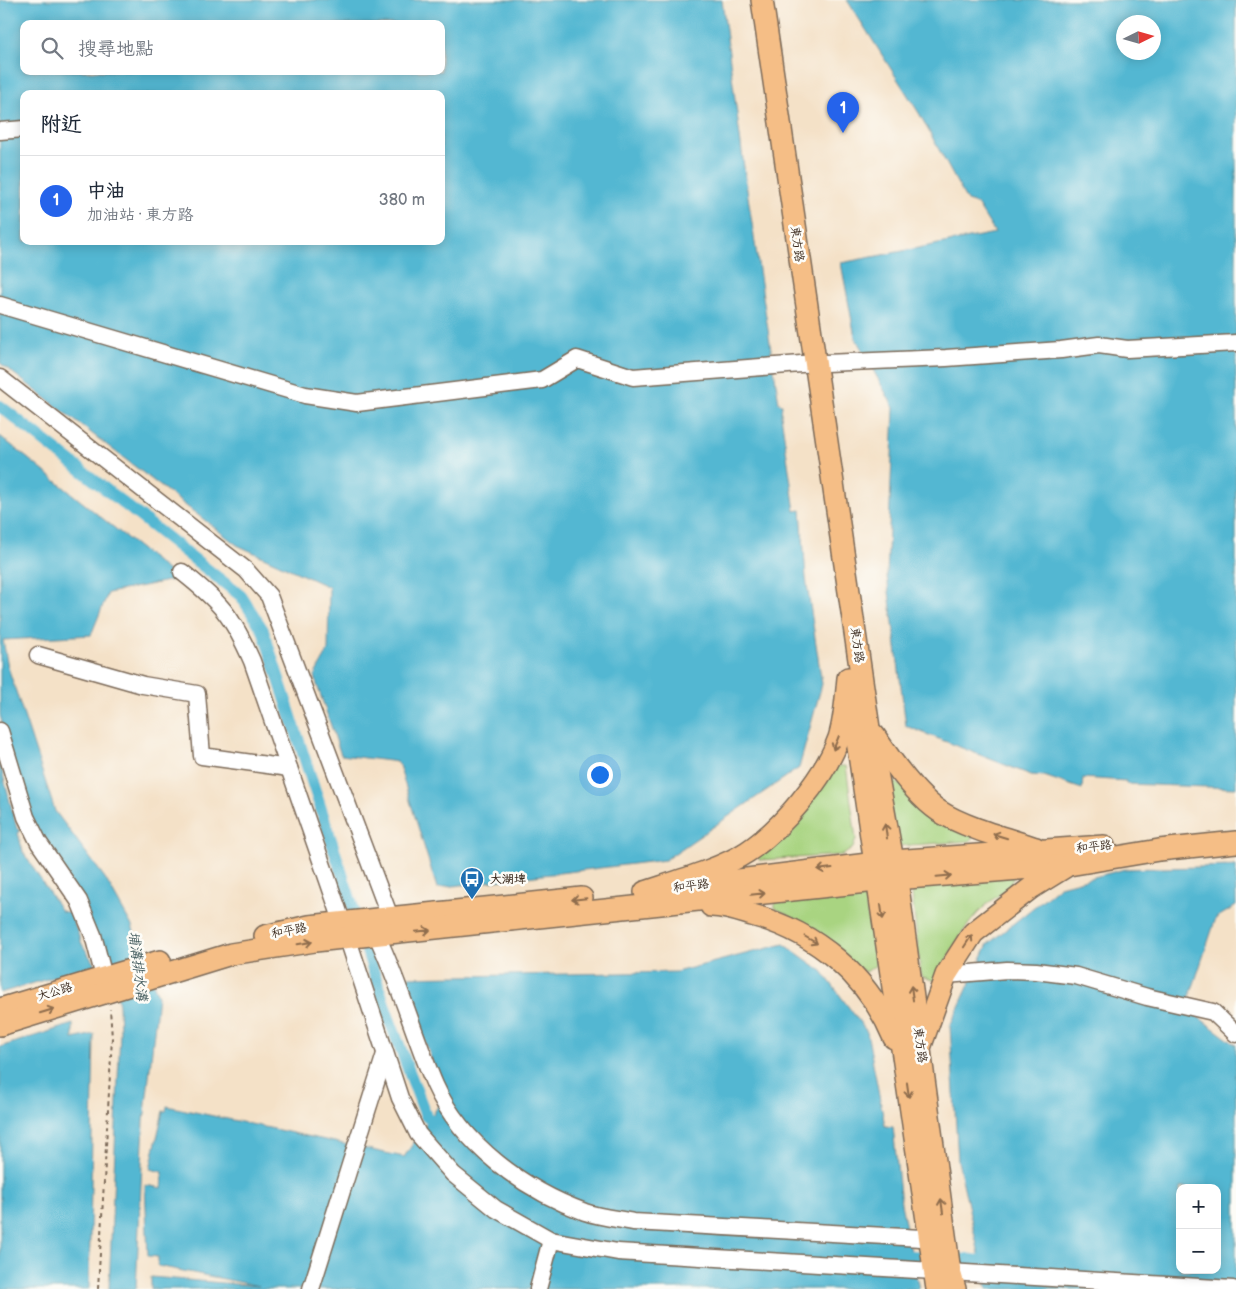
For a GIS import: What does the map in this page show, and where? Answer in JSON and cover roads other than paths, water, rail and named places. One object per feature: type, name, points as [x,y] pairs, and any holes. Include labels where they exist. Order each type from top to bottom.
[{"type":"main road","name":"東方路","points":[[748,0],[869,728],[884,871]]},
{"type":"main road","name":"東方路","points":[[762,0],[848,678],[884,871],[944,1280]]},
{"type":"main road","points":[[645,899],[747,853],[780,825],[800,803],[830,758],[839,738],[845,714],[848,678]]},
{"type":"main road","points":[[869,728],[898,770],[939,811],[986,832],[1046,852]]},
{"type":"main road","name":"和平路","points":[[108,981],[231,954],[379,927],[645,899],[1046,852],[1236,833]]},
{"type":"main road","name":"和平路","points":[[884,871],[1069,865],[1159,850],[1236,842]]},
{"type":"main road","points":[[912,1053],[946,975],[973,933],[1031,888],[1069,865]]},
{"type":"main road","points":[[645,899],[721,906],[776,921],[815,943],[842,963],[863,984],[912,1053]]},
{"type":"main road","name":"大公路","points":[[1,1012],[108,981]]},
{"type":"lane","points":[[0,131],[20,128]]},
{"type":"lane","points":[[0,306],[305,395],[357,402],[542,380],[577,359],[633,376],[808,364],[946,358],[1099,345],[1140,348],[1236,343]]},
{"type":"lane","points":[[0,378],[246,570],[269,596],[390,962],[436,1087],[459,1124],[494,1162],[545,1194],[586,1212],[634,1222],[938,1239]]},
{"type":"lane","points":[[182,572],[211,596],[238,629],[349,931],[400,1098],[418,1134],[453,1174],[496,1209],[551,1240],[618,1252],[944,1280],[1233,1289]]},
{"type":"lane","points":[[38,655],[143,685],[197,694],[202,756],[289,768]]},
{"type":"lane","points":[[0,731],[26,817],[39,843],[79,902],[93,935],[108,981]]},
{"type":"lane","points":[[946,975],[1007,970],[1036,971],[1076,976],[1147,997],[1213,1012],[1236,1034]]},
{"type":"lane","points":[[311,1289],[385,1054]]},
{"type":"lane","points":[[538,1289],[551,1240]]},
{"type":"water","points":[[0,0],[722,0],[747,190],[779,403],[782,404],[781,415],[795,511],[801,510],[806,578],[822,684],[799,768],[665,860],[437,888],[398,762],[341,755],[314,676],[328,651],[329,587],[237,545],[0,363]]},
{"type":"water","points":[[847,0],[1236,0],[1236,788],[1126,784],[1126,781],[1083,778],[1082,789],[1044,776],[1031,775],[906,726],[887,576],[894,408],[855,337],[841,263],[995,233],[977,204],[967,201],[919,113]]},
{"type":"water","name":"埔溝排水溝","points":[[0,436],[178,579],[108,593],[91,635],[3,640],[8,667],[55,811],[105,878],[132,926],[158,996],[144,1122],[136,1289],[109,1289],[120,1032],[119,1005],[113,979],[24,805],[0,715]]},
{"type":"water","points":[[0,763],[17,829],[20,830],[18,833],[23,852],[61,911],[70,913],[82,944],[95,965],[0,993]]},
{"type":"water","points":[[1236,866],[1236,906],[1216,918],[1186,1008],[1236,1045],[1236,1289],[987,1289],[958,1161],[950,1026],[988,944],[1060,886],[1125,869]]},
{"type":"water","points":[[784,944],[822,971],[867,1032],[885,1126],[893,1127],[901,1204],[919,1289],[151,1289],[151,1277],[259,1286],[158,1266],[158,1257],[148,1256],[145,1185],[162,1188],[163,1172],[150,1169],[163,1111],[166,1111],[167,1106],[404,1157],[445,1096],[401,977],[676,972]]},
{"type":"water","points":[[73,1024],[73,1039],[94,1034],[89,1289],[0,1289],[0,1047]]},
{"type":"waterway","points":[[0,406],[241,596],[263,630],[388,1016],[426,1116],[441,1129]]},
{"type":"waterway","points":[[897,1255],[996,1262]]},
{"type":"place","name":"中油","points":[[843,133]]},
{"type":"place","name":"大湖埤","points":[[472,900]]}]
